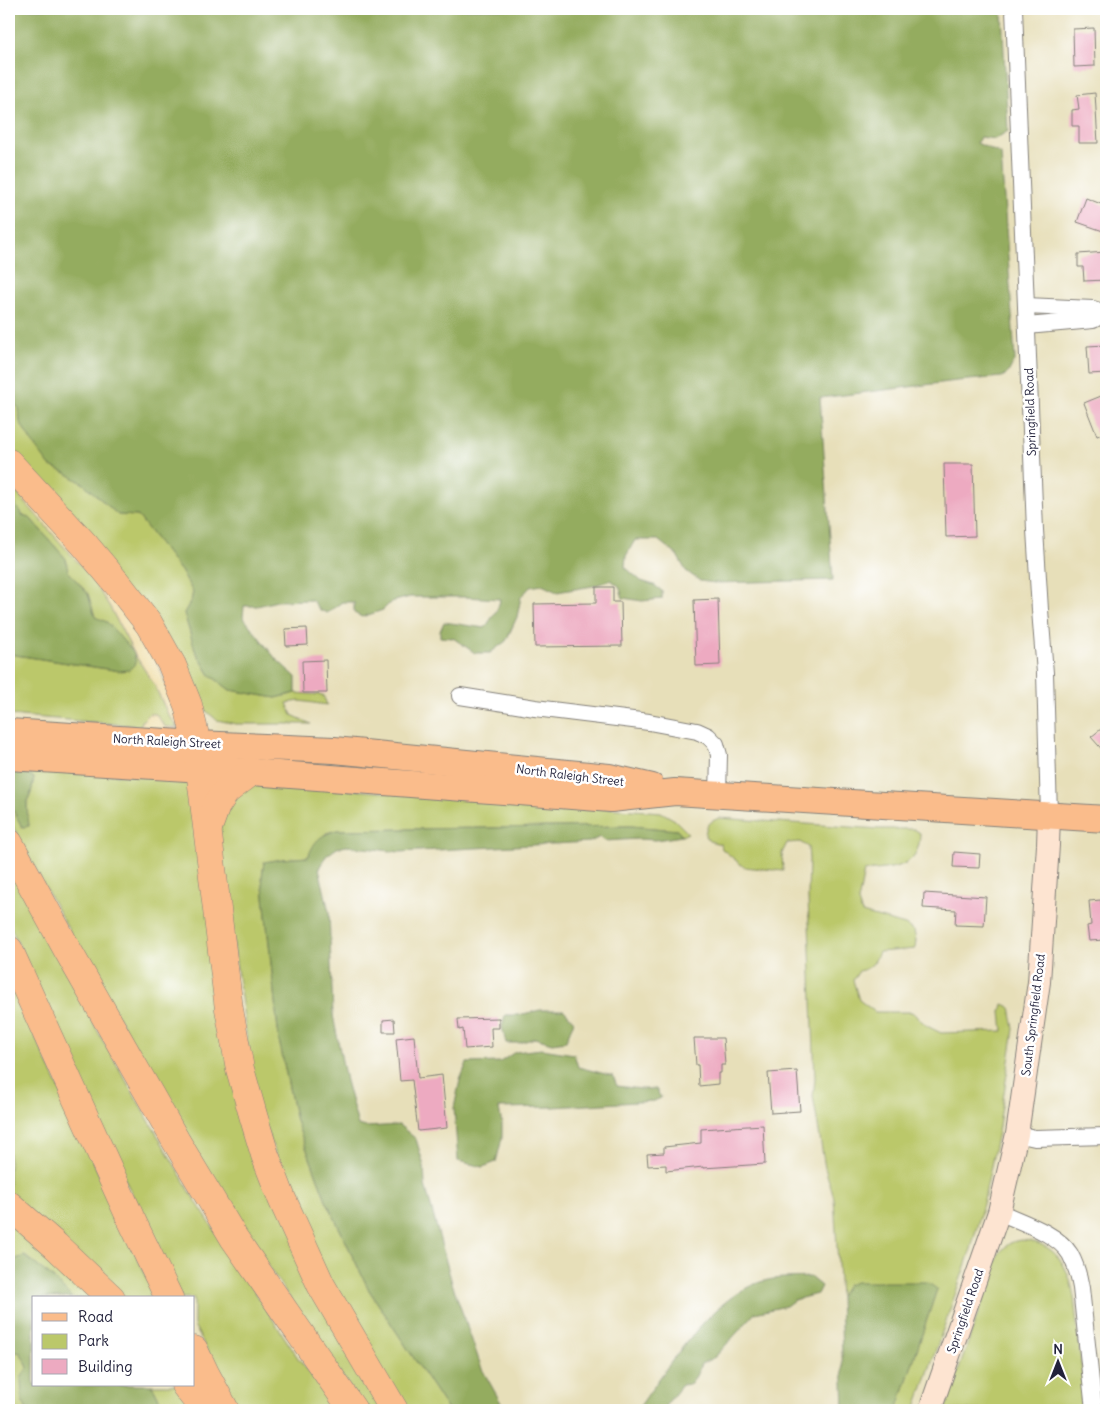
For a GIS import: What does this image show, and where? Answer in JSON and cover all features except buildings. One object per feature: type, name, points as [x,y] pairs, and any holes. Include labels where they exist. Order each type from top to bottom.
[{"type":"highway","points":[[9,463],[84,544],[120,587],[149,624],[172,665],[188,705],[198,756],[228,1009],[240,1069],[265,1156],[282,1199],[321,1285],[394,1410]]},
{"type":"highway","points":[[207,830],[216,806],[226,791],[250,772]]},
{"type":"highway","points":[[9,843],[72,958],[234,1238],[353,1410]]},
{"type":"highway","points":[[9,950],[122,1200],[168,1296]]},
{"type":"highway","points":[[9,1205],[109,1296]]},
{"type":"highway","points":[[195,1352],[225,1410]]},
{"type":"highway","points":[[186,1386],[204,1410]]},
{"type":"main road","name":"North Raleigh Street","points":[[19,745],[198,756],[334,750],[609,777],[675,792]]},
{"type":"main road","name":"North Raleigh Street","points":[[198,756],[250,772],[611,798],[675,792]]},
{"type":"main road","points":[[675,792],[1106,819]]},
{"type":"main road","name":"South Springfield Road","points":[[999,1212],[1017,1134],[1038,982],[1049,815]]},
{"type":"main road","name":"Springfield Road","points":[[930,1410],[999,1212]]},
{"type":"street","name":"Springfield Road","points":[[1014,9],[1035,530],[1045,673],[1049,815]]},
{"type":"street","points":[[1026,306],[1093,309],[1106,313]]},
{"type":"street","points":[[1027,326],[1093,320],[1106,313]]},
{"type":"street","points":[[460,696],[535,708],[648,722],[697,731],[708,736],[716,744],[719,755],[718,795]]},
{"type":"street","points":[[1017,1134],[1035,1138],[1106,1136]]},
{"type":"street","points":[[999,1212],[1040,1230],[1057,1241],[1069,1253],[1077,1271],[1081,1288],[1094,1410]]},
{"type":"green space","points":[[9,9],[998,9],[1002,13],[1008,131],[995,139],[980,137],[977,143],[1001,154],[1015,359],[1008,373],[1002,377],[820,398],[833,580],[715,583],[700,581],[686,571],[677,555],[658,540],[635,540],[626,556],[625,567],[641,581],[654,585],[662,591],[662,599],[642,601],[623,598],[619,586],[611,580],[593,586],[557,592],[542,585],[530,587],[521,597],[517,617],[506,641],[490,653],[475,653],[453,638],[440,637],[440,631],[444,622],[485,628],[496,610],[500,599],[410,597],[391,602],[383,610],[362,617],[354,613],[354,602],[342,602],[327,613],[320,610],[312,600],[277,601],[257,606],[244,606],[243,617],[276,659],[296,677],[296,693],[276,698],[230,690],[210,675],[195,650],[184,613],[191,601],[193,592],[181,571],[138,516],[118,515],[84,484],[50,466],[31,441],[20,422],[19,408],[9,399]]},
{"type":"green space","points":[[9,399],[20,408],[20,422],[50,466],[84,484],[118,515],[138,516],[181,571],[193,592],[191,601],[184,613],[195,650],[210,675],[230,690],[276,698],[296,693],[323,695],[327,705],[300,701],[287,703],[292,715],[311,724],[236,724],[217,720],[206,711],[87,535],[9,446]]},
{"type":"green space","points":[[9,484],[90,576],[110,607],[134,653],[155,686],[168,714],[178,728],[165,727],[160,721],[143,720],[140,726],[9,715],[9,654],[120,671],[95,617],[88,594],[68,571],[66,559],[29,517],[22,515],[9,495]]},
{"type":"green space","points":[[9,495],[22,515],[29,517],[66,559],[68,571],[88,594],[95,617],[107,622],[134,653],[136,663],[129,670],[120,671],[9,654]]},
{"type":"green space","points":[[35,771],[187,778],[191,785],[229,1055],[386,1410],[365,1410],[215,1187],[53,902],[9,819],[9,802],[22,827],[29,826],[27,801],[34,778],[29,774]]},
{"type":"green space","points":[[9,772],[29,774],[34,778],[27,801],[29,826],[22,827],[9,802]]},
{"type":"green space","points":[[265,784],[661,812],[675,820],[688,833],[682,836],[677,830],[631,826],[337,830],[326,833],[308,857],[282,859],[264,863],[262,877],[279,1040],[296,1121],[326,1200],[369,1290],[448,1410],[402,1410],[328,1285],[256,1104],[218,833],[234,795],[250,786]]},
{"type":"green space","points":[[719,818],[879,829],[914,829],[920,833],[919,845],[915,854],[902,865],[864,871],[858,902],[862,913],[905,925],[914,931],[915,949],[879,952],[872,964],[859,971],[853,980],[859,1000],[875,1012],[912,1012],[927,1026],[941,1033],[1003,1031],[1001,1012],[1003,1004],[1010,1007],[1014,1029],[998,1132],[984,1200],[971,1249],[915,1410],[897,1410],[937,1289],[847,1285],[840,1297],[834,1198],[825,1168],[813,1096],[815,1079],[808,897],[808,847],[800,842],[787,843],[782,853],[783,871],[744,867],[722,849],[721,844],[709,841],[705,836],[709,824]]},
{"type":"green space","points":[[631,826],[677,830],[682,836],[656,840],[605,841],[600,837],[590,842],[399,852],[347,846],[337,848],[326,856],[319,868],[329,912],[333,1015],[346,1081],[358,1125],[366,1127],[399,1125],[416,1139],[424,1166],[425,1185],[452,1283],[482,1369],[505,1410],[448,1410],[369,1290],[326,1200],[296,1121],[279,1040],[262,877],[264,862],[308,857],[318,839],[337,830]]},
{"type":"green space","points":[[9,865],[102,1039],[193,1197],[298,1358],[338,1410],[238,1410],[195,1327],[195,1296],[180,1296],[108,1143],[9,923]]},
{"type":"green space","points":[[9,980],[155,1296],[119,1296],[9,1195]]},
{"type":"green space","points":[[540,1010],[564,1010],[574,1021],[566,1041],[552,1043],[535,1038],[519,1043],[506,1043],[502,1027],[505,1015],[519,1015]]},
{"type":"green space","points":[[542,1049],[574,1054],[578,1067],[613,1076],[617,1086],[656,1089],[661,1098],[654,1101],[499,1108],[502,1138],[496,1162],[483,1167],[458,1161],[454,1108],[460,1080],[467,1063],[500,1062],[515,1052]]},
{"type":"green space","points":[[9,1210],[101,1296],[70,1296],[50,1276],[25,1256],[16,1259],[9,1268]]},
{"type":"green space","points":[[1022,1240],[1034,1242],[1052,1251],[1064,1266],[1068,1275],[1074,1297],[1086,1410],[945,1410],[998,1255],[1008,1244]]},
{"type":"green space","points":[[24,1256],[51,1276],[70,1296],[32,1296],[32,1386],[153,1386],[165,1410],[27,1410],[22,1400],[21,1377],[28,1367],[20,1352],[11,1353],[9,1349],[9,1268],[16,1259]]},
{"type":"green space","points":[[810,1277],[821,1286],[817,1294],[794,1300],[786,1306],[755,1313],[715,1357],[701,1364],[690,1384],[682,1385],[662,1410],[637,1410],[677,1354],[711,1315],[729,1299],[748,1287],[768,1280]]},
{"type":"green space","points":[[856,1282],[927,1282],[937,1289],[897,1410],[844,1410],[840,1297],[847,1285]]},
{"type":"green space","points":[[9,1349],[11,1353],[20,1352],[28,1367],[22,1400],[27,1410],[9,1410]]},
{"type":"green space","points":[[153,1386],[178,1386],[196,1410],[165,1410]]},
{"type":"sand","points":[[9,473],[149,639],[179,721],[178,728],[169,730],[140,726],[149,714],[156,714],[165,727],[178,727],[168,714],[155,686],[90,576],[9,484]]}]
